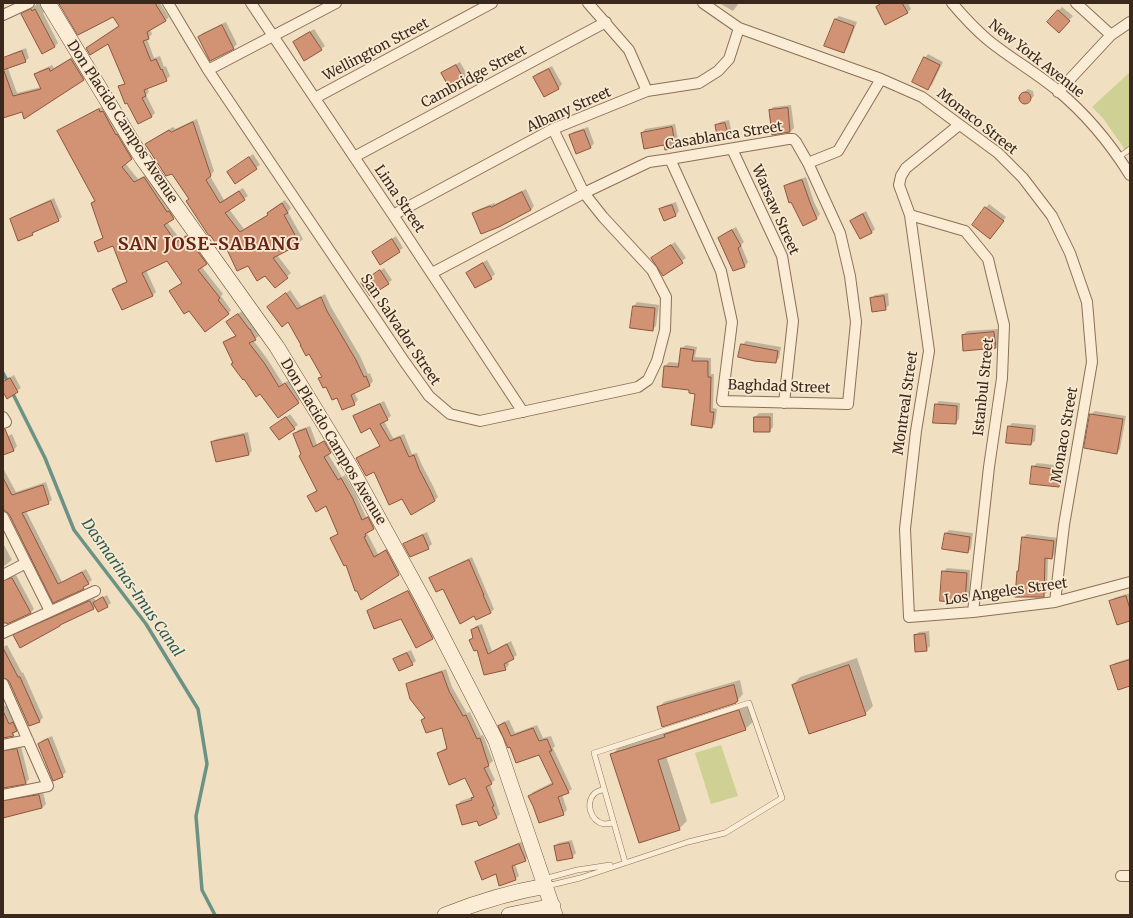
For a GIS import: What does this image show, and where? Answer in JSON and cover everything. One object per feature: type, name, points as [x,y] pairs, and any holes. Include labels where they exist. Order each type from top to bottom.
[{"type":"main road","name":"Don Placido Campos Avenue","points":[[48,3],[142,158],[276,347],[351,468],[424,601],[496,741],[554,910]]},
{"type":"main road","points":[[445,915],[490,899],[544,883]]},
{"type":"main road","points":[[509,915],[554,910]]},
{"type":"street","points":[[3,15],[29,3]]},
{"type":"street","name":"San Salvador Street","points":[[168,3],[208,70],[429,396],[450,414],[480,420],[523,412],[638,386],[648,380],[657,361],[665,330],[666,297],[652,270],[603,217],[584,193],[553,129]]},
{"type":"street","name":"Lima Street","points":[[251,3],[523,412]]},
{"type":"street","points":[[208,70],[336,3]]},
{"type":"street","name":"Wellington Street","points":[[315,98],[492,3]]},
{"type":"street","points":[[588,3],[629,50],[647,91]]},
{"type":"street","name":"Monaco Street","points":[[703,3],[739,28],[881,79],[922,97],[998,153],[1023,178],[1052,216],[1070,253],[1087,302],[1092,362],[1064,525],[1056,602]]},
{"type":"street","name":"New York Avenue","points":[[952,3],[968,22],[988,40],[1035,73],[1094,125],[1119,157],[1130,175]]},
{"type":"street","points":[[1076,3],[1111,35]]},
{"type":"street","name":"Cambridge Street","points":[[354,157],[606,22]]},
{"type":"street","points":[[1058,92],[1111,35],[1130,22]]},
{"type":"street","name":"Albany Street","points":[[393,215],[553,129],[647,91],[699,83],[718,71],[729,59],[739,28]]},
{"type":"street","points":[[808,163],[838,151],[881,79]]},
{"type":"street","name":"Montreal Street","points":[[909,617],[905,529],[916,431],[929,351],[910,215],[899,185],[901,176],[906,168],[958,125]]},
{"type":"street","name":"Casablanca Street","points":[[432,273],[584,193],[649,162],[793,139],[808,163],[840,233],[850,276],[856,322],[848,404]]},
{"type":"street","name":"Warsaw Street","points":[[732,149],[782,256],[793,321],[784,403]]},
{"type":"street","name":"Baghdad Street","points":[[670,159],[721,271],[732,322],[722,401],[848,404]]},
{"type":"street","name":"Istanbul Street","points":[[910,215],[965,231],[988,260],[1004,325],[1002,378],[989,468],[973,612]]},
{"type":"street","points":[[3,417],[6,422],[3,423]]},
{"type":"street","points":[[3,517],[6,529],[26,563],[50,611]]},
{"type":"street","points":[[3,575],[26,563]]},
{"type":"street","name":"Los Angeles Street","points":[[909,617],[973,612],[1056,602],[1130,582]]},
{"type":"street","points":[[3,632],[95,591]]},
{"type":"street","points":[[3,684],[6,697],[28,740],[48,786],[3,795]]},
{"type":"street","points":[[3,745],[28,740]]},
{"type":"lane","points":[[1119,157],[1130,149]]},
{"type":"lane","points":[[544,883],[580,878],[688,842],[725,833],[782,798],[749,703],[594,753],[625,862]]},
{"type":"lane","points":[[604,788],[595,793],[590,801],[590,811],[595,819],[604,824],[614,823]]},
{"type":"lane","points":[[544,883],[577,870],[625,862]]},
{"type":"green space","points":[[1130,72],[1130,157],[1103,118],[1092,107]]},
{"type":"green space","points":[[721,745],[738,796],[711,804],[695,753]]},
{"type":"building","points":[[59,3],[155,3],[166,21],[147,32],[149,39],[143,41],[151,61],[156,59],[167,81],[144,90],[146,96],[142,98],[152,117],[138,124],[127,103],[125,104],[118,86],[125,84],[108,44],[90,55],[86,48],[119,26],[113,17],[78,35]]},
{"type":"building","points":[[882,3],[902,3],[908,13],[885,25],[876,7]]},
{"type":"building","points":[[31,9],[32,11],[35,9],[55,47],[42,54],[21,14]]},
{"type":"building","points":[[1058,10],[1070,21],[1059,33],[1047,22]]},
{"type":"building","points":[[835,19],[854,26],[844,53],[824,46]]},
{"type":"building","points":[[222,25],[234,49],[210,61],[198,37]]},
{"type":"building","points":[[310,32],[322,50],[304,61],[293,42]]},
{"type":"building","points":[[22,51],[26,62],[3,70],[3,58]]},
{"type":"building","points":[[924,57],[940,65],[928,90],[912,82]]},
{"type":"building","points":[[71,59],[84,80],[24,119],[22,112],[3,118],[3,71],[13,96],[41,89],[34,74],[49,68],[50,71]]},
{"type":"building","points":[[456,65],[465,81],[450,89],[441,73]]},
{"type":"building","points":[[549,69],[559,89],[544,97],[533,77]]},
{"type":"building","points":[[1023,92],[1027,92],[1031,98],[1027,104],[1023,104],[1019,100],[1019,96]]},
{"type":"building","points":[[788,108],[790,132],[772,135],[769,110]]},
{"type":"building","points":[[99,109],[100,112],[103,111],[116,135],[117,134],[132,159],[122,167],[134,182],[144,177],[167,212],[169,211],[174,219],[164,225],[176,242],[186,236],[207,264],[198,270],[220,298],[218,300],[229,314],[205,332],[189,311],[184,314],[169,291],[182,283],[167,261],[142,273],[153,296],[122,310],[112,289],[127,282],[113,246],[98,252],[94,242],[103,238],[91,203],[95,201],[57,131]]},
{"type":"building","points":[[193,122],[211,176],[206,180],[220,203],[239,191],[245,200],[225,213],[240,232],[268,215],[267,213],[282,203],[288,213],[284,215],[300,244],[273,258],[288,278],[275,288],[265,276],[257,281],[248,266],[237,271],[223,241],[217,245],[210,235],[209,236],[186,201],[189,199],[172,174],[166,176],[145,144],[169,130],[171,132]]},
{"type":"building","points":[[725,123],[729,138],[718,141],[715,125]]},
{"type":"building","points":[[672,127],[676,148],[665,150],[664,145],[644,149],[641,133]]},
{"type":"building","points":[[584,130],[591,148],[576,154],[569,135]]},
{"type":"building","points":[[249,157],[257,169],[235,184],[227,172]]},
{"type":"building","points":[[802,180],[817,219],[803,226],[791,202],[789,203],[784,186]]},
{"type":"building","points":[[522,192],[531,210],[499,227],[481,234],[472,213],[490,206],[491,207]]},
{"type":"building","points":[[51,201],[59,221],[18,241],[10,219]]},
{"type":"building","points":[[672,205],[676,216],[664,221],[659,209]]},
{"type":"building","points":[[985,207],[1004,221],[990,239],[972,225]]},
{"type":"building","points":[[863,214],[872,233],[860,239],[850,221]]},
{"type":"building","points":[[732,230],[741,246],[738,248],[745,267],[733,271],[718,238]]},
{"type":"building","points":[[392,239],[400,252],[380,265],[372,252]]},
{"type":"building","points":[[671,245],[683,263],[663,276],[651,258]]},
{"type":"building","points":[[483,263],[492,279],[475,288],[466,273]]},
{"type":"building","points":[[380,270],[389,284],[370,296],[361,283]]},
{"type":"building","points":[[286,293],[297,309],[321,297],[327,311],[356,360],[364,377],[366,376],[370,386],[351,395],[355,405],[342,410],[337,398],[332,400],[326,387],[323,388],[318,378],[322,377],[309,354],[306,356],[288,322],[282,327],[267,307]]},
{"type":"building","points":[[884,296],[886,310],[872,312],[870,298]]},
{"type":"building","points":[[633,306],[655,308],[653,331],[630,328]]},
{"type":"building","points":[[238,314],[250,329],[256,340],[249,343],[265,364],[279,387],[285,383],[299,403],[278,418],[260,394],[256,397],[244,379],[243,380],[231,364],[233,363],[223,342],[236,336],[226,322]]},
{"type":"building","points":[[994,332],[996,348],[963,351],[962,335]]},
{"type":"building","points":[[741,344],[778,351],[776,363],[754,361],[738,357]]},
{"type":"building","points":[[681,348],[694,350],[692,361],[708,361],[708,377],[711,377],[710,412],[714,412],[712,428],[691,425],[695,394],[689,393],[689,390],[662,387],[664,366],[678,367]]},
{"type":"building","points":[[10,378],[18,392],[7,399],[3,392],[3,382]]},
{"type":"building","points":[[380,404],[388,420],[380,424],[390,441],[400,437],[409,457],[414,455],[419,469],[435,501],[411,515],[402,499],[389,505],[374,472],[366,476],[356,458],[380,446],[370,428],[361,433],[353,416]]},
{"type":"building","points":[[935,404],[957,406],[956,424],[933,423]]},
{"type":"building","points":[[1090,414],[1123,419],[1117,454],[1084,448]]},
{"type":"building","points":[[286,417],[295,429],[279,440],[270,428]]},
{"type":"building","points":[[754,417],[770,417],[770,432],[754,432]]},
{"type":"building","points":[[1008,426],[1033,429],[1031,445],[1006,443]]},
{"type":"building","points":[[3,429],[5,429],[14,451],[3,455]]},
{"type":"building","points":[[306,429],[313,447],[324,441],[331,453],[324,457],[338,480],[341,478],[353,499],[362,520],[368,517],[374,529],[365,534],[366,536],[364,537],[374,557],[386,550],[399,575],[361,600],[357,591],[355,591],[346,565],[344,566],[330,538],[338,534],[326,506],[316,512],[307,496],[317,491],[299,456],[301,454],[293,434]]},
{"type":"building","points":[[244,435],[249,455],[216,462],[211,442]]},
{"type":"building","points":[[1032,466],[1061,470],[1059,487],[1030,484]]},
{"type":"building","points":[[3,478],[12,495],[43,485],[49,504],[22,513],[58,584],[82,572],[89,584],[83,587],[84,589],[53,603],[9,514],[3,509]]},
{"type":"building","points":[[945,533],[970,537],[968,553],[942,549]]},
{"type":"building","points":[[423,535],[429,549],[410,557],[403,544]]},
{"type":"building","points":[[1022,537],[1054,541],[1052,559],[1045,558],[1044,597],[1015,597]]},
{"type":"building","points":[[469,560],[491,613],[476,620],[474,616],[460,624],[443,589],[436,592],[429,578]]},
{"type":"building","points":[[942,571],[967,573],[965,603],[940,601]]},
{"type":"building","points":[[12,578],[31,613],[7,624],[3,623],[3,581]]},
{"type":"building","points":[[408,591],[433,639],[416,648],[401,619],[374,629],[367,611]]},
{"type":"building","points":[[1126,596],[1130,609],[1130,621],[1117,625],[1109,601]]},
{"type":"building","points":[[103,597],[108,607],[98,612],[93,603]]},
{"type":"building","points":[[90,601],[94,609],[60,625],[20,648],[13,635]]},
{"type":"building","points":[[478,627],[488,654],[507,644],[514,659],[504,664],[506,670],[484,675],[477,650],[474,651],[469,640],[473,638],[471,630]]},
{"type":"building","points":[[925,634],[927,651],[915,652],[914,635]]},
{"type":"building","points":[[3,648],[18,677],[20,677],[40,722],[29,726],[9,681],[3,678]]},
{"type":"building","points":[[407,653],[413,665],[399,671],[393,659]]},
{"type":"building","points":[[1130,660],[1130,686],[1118,690],[1110,666]]},
{"type":"building","points":[[849,665],[866,715],[809,734],[792,685]]},
{"type":"building","points":[[442,672],[449,691],[463,716],[466,715],[477,739],[480,738],[489,766],[484,768],[492,784],[486,787],[497,818],[479,826],[477,821],[462,825],[456,805],[472,800],[471,798],[474,797],[465,778],[449,785],[437,753],[447,749],[442,728],[426,733],[421,720],[425,718],[410,699],[406,684]]},
{"type":"building","points":[[734,685],[738,701],[736,703],[662,727],[657,707]]},
{"type":"building","points":[[739,710],[746,730],[658,760],[680,830],[639,843],[610,754],[665,737],[664,735]]},
{"type":"building","points":[[3,711],[9,724],[13,722],[17,731],[12,733],[14,736],[3,738]]},
{"type":"building","points":[[505,723],[511,736],[533,728],[539,741],[547,739],[552,751],[549,751],[569,793],[558,797],[564,815],[539,823],[528,796],[553,784],[539,755],[516,763],[510,747],[508,748],[498,726]]},
{"type":"building","points":[[48,739],[63,777],[53,781],[38,744]]},
{"type":"building","points":[[17,749],[26,784],[3,788],[3,751]]},
{"type":"building","points":[[39,795],[42,808],[3,818],[3,801]]},
{"type":"building","points":[[569,843],[573,858],[557,861],[554,846]]},
{"type":"building","points":[[519,844],[526,861],[512,866],[516,880],[499,886],[496,874],[482,880],[475,862]]},
{"type":"waterway","name":"Dasmarinas-Imus Canal","points":[[3,373],[9,384]]},
{"type":"waterway","name":"Dasmarinas-Imus Canal","points":[[12,392],[45,458],[74,530],[146,624],[198,709],[207,764],[196,816],[202,890],[215,915]]},
{"type":"district","name":"SAN JOSE-SABANG","points":[[209,245]]}]
